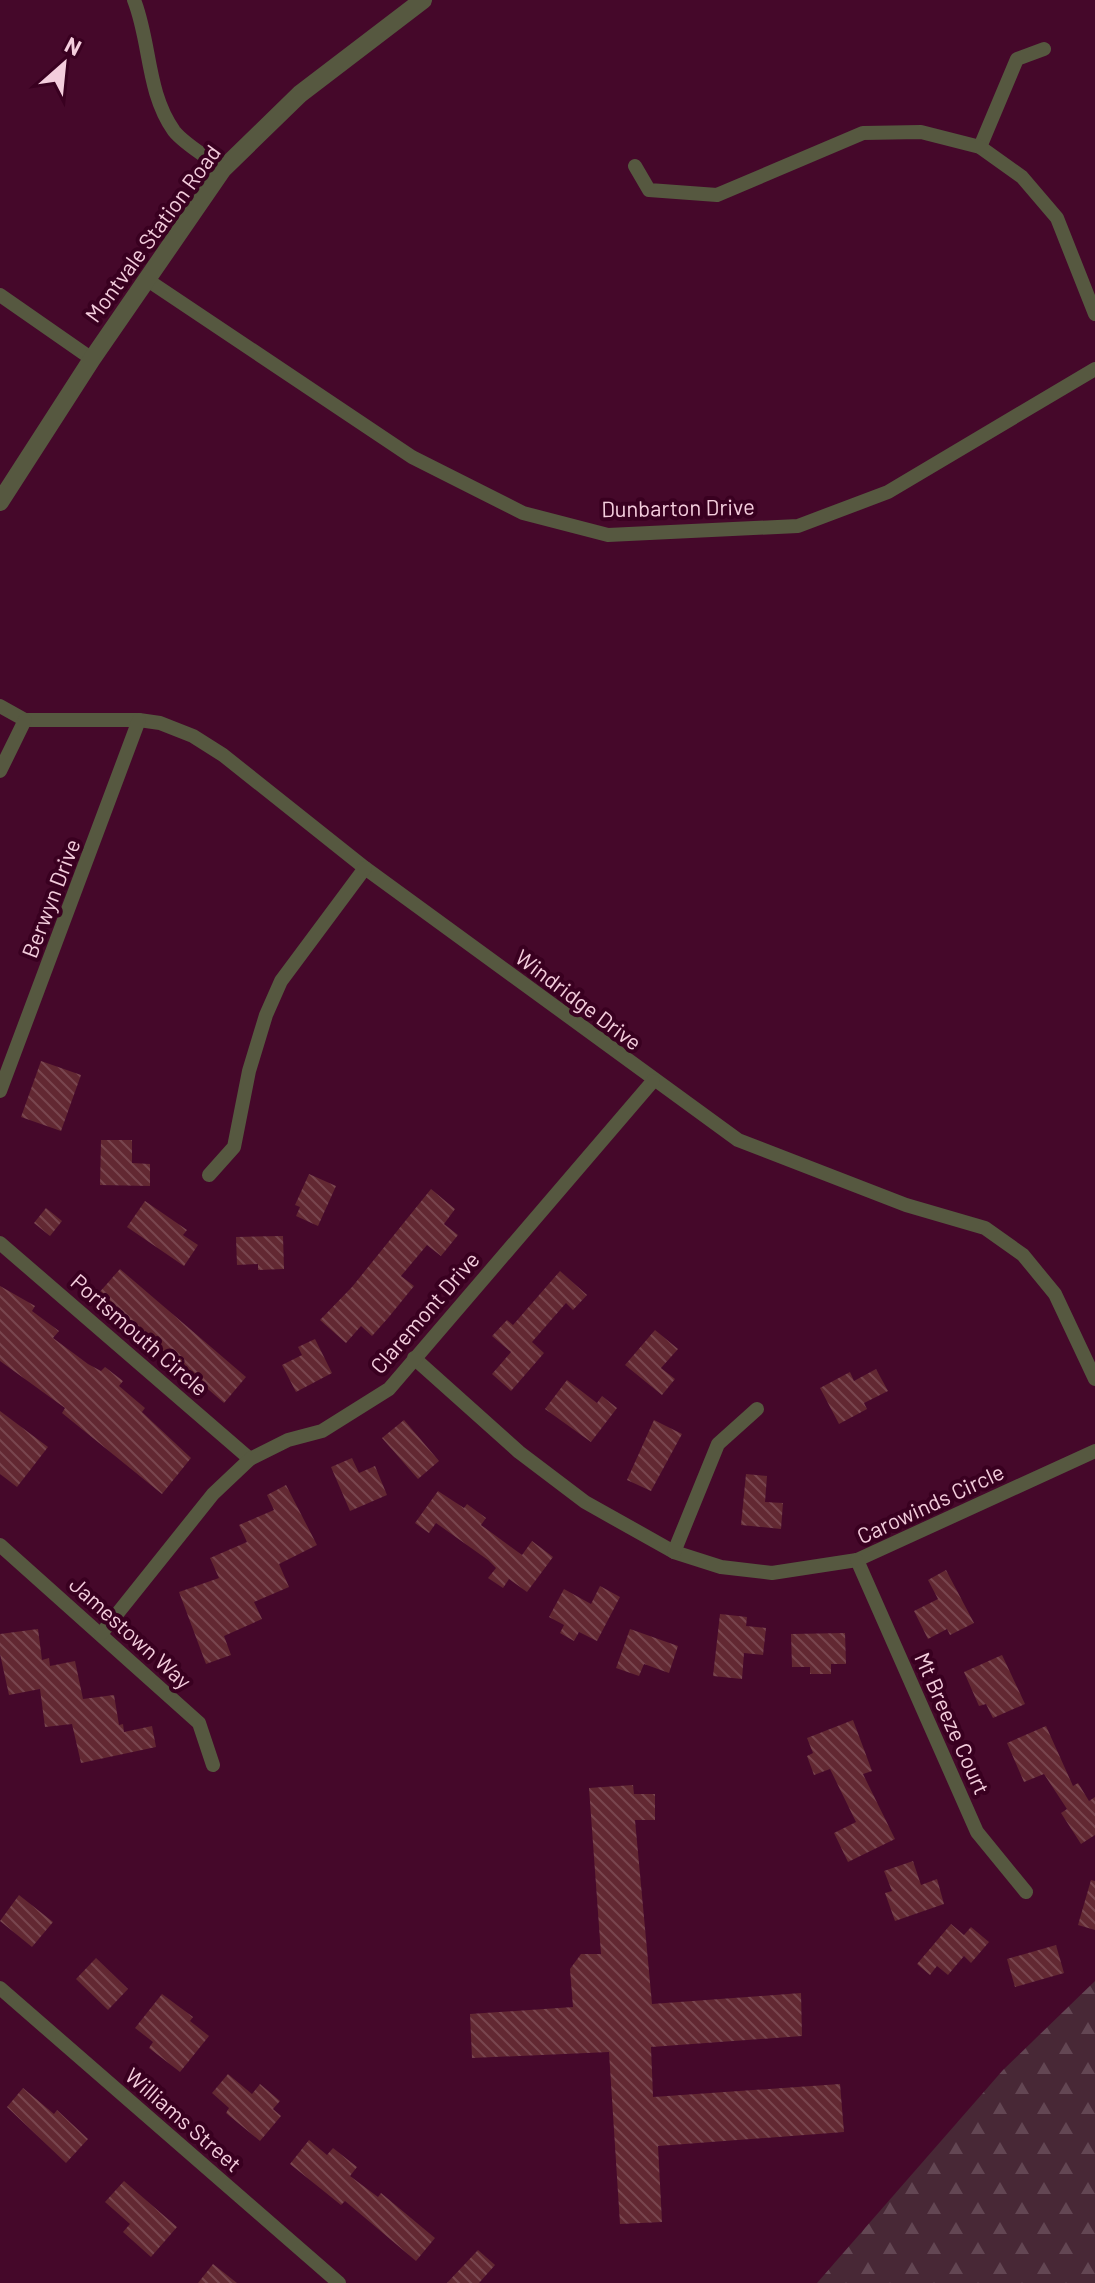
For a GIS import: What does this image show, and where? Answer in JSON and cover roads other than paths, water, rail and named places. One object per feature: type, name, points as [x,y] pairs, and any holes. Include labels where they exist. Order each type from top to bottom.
[{"type":"street","points":[[134,0],[141,16],[151,80],[175,132],[223,169]]},
{"type":"street","name":"Montvale Station Road","points":[[0,502],[92,359],[223,169],[300,94],[423,0]]},
{"type":"street","points":[[980,147],[1017,59],[1044,49]]},
{"type":"street","points":[[635,166],[649,190],[717,195],[863,133],[921,132],[980,147],[1022,177],[1057,218],[1095,314]]},
{"type":"street","name":"Dunbarton Drive","points":[[146,279],[412,457],[523,513],[608,535],[798,526],[888,492],[1095,369]]},
{"type":"street","points":[[0,295],[92,359]]},
{"type":"street","name":"Windridge Drive","points":[[0,706],[25,720],[139,720],[160,723],[193,736],[223,755],[365,868],[653,1081],[738,1140],[906,1205],[985,1228],[1023,1255],[1055,1294],[1095,1379]]},
{"type":"street","points":[[0,771],[25,720]]},
{"type":"street","name":"Berwyn Drive","points":[[0,1091],[7,1054],[139,720]]},
{"type":"street","points":[[209,1175],[234,1147],[249,1071],[266,1015],[281,981],[365,868]]},
{"type":"street","name":"Claremont Drive","points":[[101,1634],[213,1494],[250,1459],[288,1440],[322,1431],[389,1389],[653,1081]]},
{"type":"street","name":"Portsmouth Circle","points":[[0,1243],[250,1459]]},
{"type":"street","name":"Carowinds Circle","points":[[414,1358],[519,1452],[585,1502],[674,1552],[721,1567],[772,1573],[857,1560],[1095,1451]]},
{"type":"street","points":[[674,1552],[718,1444],[757,1409]]},
{"type":"street","name":"Jamestown Way","points":[[0,1545],[199,1723],[213,1765]]},
{"type":"street","name":"Mt Breeze Court","points":[[857,1560],[977,1832],[1026,1892]]},
{"type":"street","name":"Williams Street","points":[[0,1988],[339,2283]]}]
